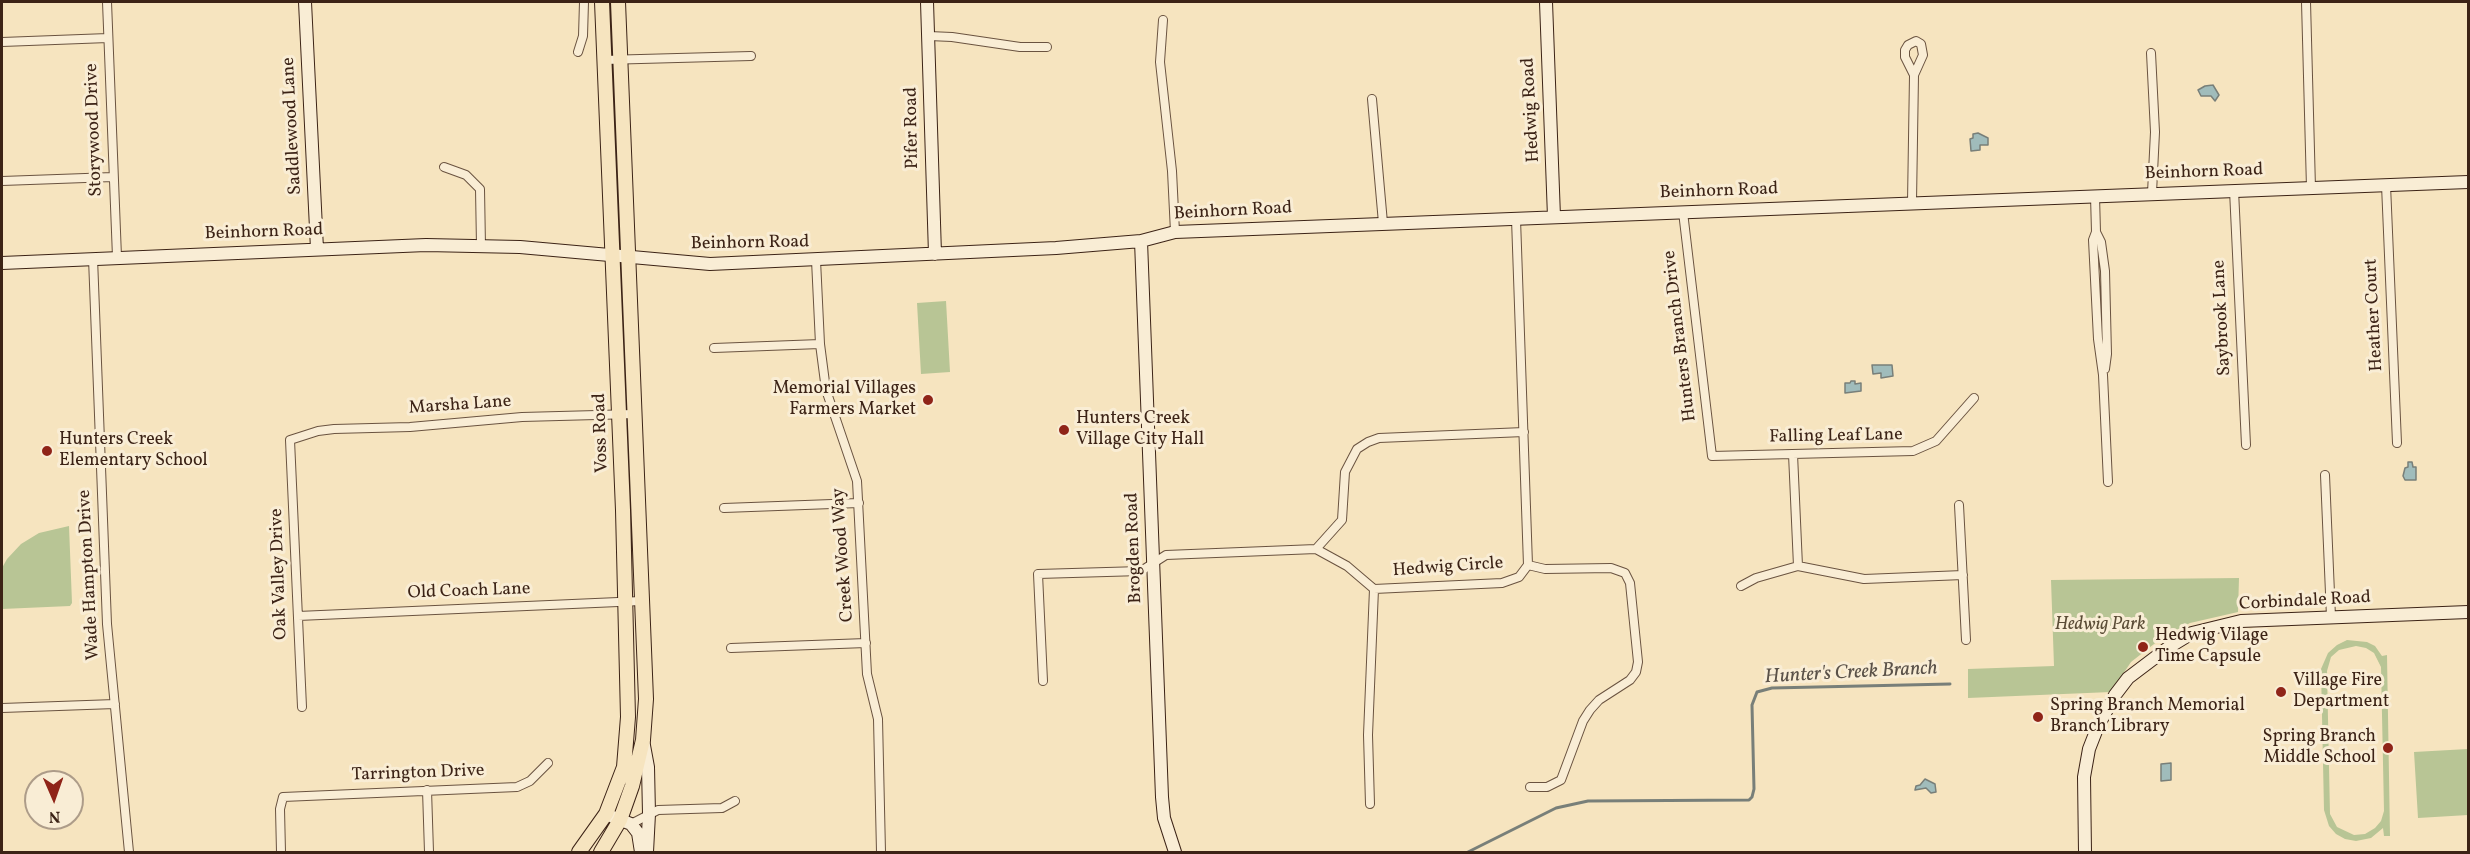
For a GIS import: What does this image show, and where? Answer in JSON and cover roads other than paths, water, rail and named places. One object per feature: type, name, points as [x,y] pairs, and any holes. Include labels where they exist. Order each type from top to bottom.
[{"type":"main road","name":"Voss Road","points":[[601,852],[626,822],[643,740],[646,699],[634,414],[604,60],[602,2]]},
{"type":"main road","name":"Voss Road","points":[[579,852],[606,814],[624,767],[628,717],[619,414],[618,2]]},
{"type":"street","name":"Storywood Drive","points":[[107,2],[117,257]]},
{"type":"street","name":"Saddlewood Lane","points":[[305,2],[317,249]]},
{"type":"street","points":[[578,52],[583,36],[584,2]]},
{"type":"street","name":"Pifer Road","points":[[927,2],[935,254]]},
{"type":"street","name":"Hedwig Road","points":[[1546,2],[1554,217]]},
{"type":"street","points":[[2306,2],[2311,188]]},
{"type":"street","points":[[1163,20],[1160,62],[1172,171],[1175,232]]},
{"type":"street","points":[[929,36],[1020,47],[1047,47]]},
{"type":"street","points":[[2,42],[108,38]]},
{"type":"street","points":[[2151,53],[2155,132],[2152,193]]},
{"type":"street","points":[[604,60],[751,56]]},
{"type":"street","points":[[1912,202],[1914,75]]},
{"type":"street","points":[[1372,99],[1383,223]]},
{"type":"street","points":[[444,167],[466,174],[480,189],[482,246]]},
{"type":"street","points":[[2,181],[113,177]]},
{"type":"street","name":"Beinhorn Road","points":[[2,262],[426,245],[520,247],[710,264],[816,261],[1056,248],[1141,241],[1175,232],[2469,182]]},
{"type":"street","name":"Heather Court","points":[[2386,185],[2397,443]]},
{"type":"street","name":"Saybrook Lane","points":[[2234,190],[2246,445]]},
{"type":"street","points":[[2095,196],[2096,232],[2093,240],[2108,482]]},
{"type":"street","name":"Hunters Branch Drive","points":[[1683,212],[1712,456]]},
{"type":"street","name":"Hedwig Circle","points":[[1316,549],[1347,566],[1374,589],[1503,583],[1519,577],[1528,565],[1516,219]]},
{"type":"street","name":"Brogden Road","points":[[1141,241],[1162,797],[1164,818],[1175,852]]},
{"type":"street","name":"Wade Hampton Drive","points":[[93,258],[107,624],[129,852]]},
{"type":"street","name":"Creek Wood Way","points":[[816,261],[820,344],[826,390],[854,471],[859,503],[867,674],[878,718],[881,852]]},
{"type":"street","points":[[714,348],[820,344]]},
{"type":"street","name":"Falling Leaf Lane","points":[[1712,456],[1913,451],[1936,441],[1974,398]]},
{"type":"street","name":"Marsha Lane","points":[[290,440],[318,431],[334,429],[410,427],[522,417],[634,414]]},
{"type":"street","points":[[1043,681],[1038,574],[1141,571],[1166,555],[1316,549],[1342,520],[1345,472],[1357,449],[1368,442],[1379,438],[1524,432]]},
{"type":"street","name":"Oak Valley Drive","points":[[290,440],[302,707]]},
{"type":"street","points":[[1793,454],[1798,566]]},
{"type":"street","points":[[2325,475],[2331,618]]},
{"type":"street","points":[[724,508],[859,503]]},
{"type":"street","points":[[1959,505],[1966,640]]},
{"type":"street","points":[[1528,565],[1545,569],[1611,568],[1624,573],[1630,583],[1638,662],[1636,672],[1630,680],[1599,700],[1590,710],[1583,721],[1561,780],[1548,787],[1530,787]]},
{"type":"street","points":[[1741,586],[1763,576],[1798,566],[1864,579],[1963,575]]},
{"type":"street","name":"Hedwig Circle","points":[[1370,804],[1368,735],[1374,589]]},
{"type":"street","name":"Old Coach Lane","points":[[298,616],[641,601]]},
{"type":"street","name":"Corbindale Road","points":[[2085,852],[2083,788],[2089,749],[2103,718],[2128,678],[2192,633],[2241,621],[2469,612]]},
{"type":"street","points":[[731,648],[866,643]]},
{"type":"street","points":[[2,708],[115,704]]},
{"type":"street","points":[[643,740],[648,767],[647,852]]},
{"type":"street","name":"Tarrington Drive","points":[[281,852],[282,798],[297,795],[517,787],[530,781],[548,763]]},
{"type":"street","points":[[427,790],[429,852]]},
{"type":"street","points":[[626,822],[658,810],[722,808],[735,801]]},
{"type":"street","points":[[606,814],[626,822],[638,832],[641,852]]},
{"type":"water","points":[[2213,85],[2219,95],[2215,101],[2211,96],[2201,96],[2198,90]]},
{"type":"water","points":[[1978,133],[1988,138],[1988,145],[1980,145],[1980,150],[1971,151],[1970,139],[1973,138],[1973,134]]},
{"type":"water","points":[[1872,365],[1892,365],[1893,376],[1881,378],[1881,373],[1873,374]]},
{"type":"water","points":[[1855,381],[1855,384],[1861,383],[1861,391],[1845,393],[1845,383]]},
{"type":"water","points":[[2408,462],[2412,462],[2413,467],[2416,467],[2416,480],[2405,480],[2403,476]]},
{"type":"water","points":[[2171,763],[2171,780],[2161,781],[2161,764]]},
{"type":"water","points":[[1925,779],[1935,784],[1936,792],[1931,793],[1926,788],[1915,790],[1916,786]]},
{"type":"waterway","name":"Hunter's Creek Branch","points":[[1468,852],[1556,808],[1588,801],[1749,800],[1754,789],[1752,705],[1757,692],[1772,688],[1950,684]]},
{"type":"place","name":"Memorial Villages Farmers Market","points":[[928,400]]},
{"type":"place","name":"Hunters Creek Village City Hall","points":[[1064,430]]},
{"type":"place","name":"Hunters Creek Elementary School","points":[[47,451]]},
{"type":"place","name":"Hedwig Vilage Time Capsule","points":[[2143,647]]},
{"type":"place","name":"Village Fire Department","points":[[2281,692]]},
{"type":"place","name":"Spring Branch Memorial Branch Library","points":[[2038,717]]},
{"type":"place","name":"Spring Branch Middle School","points":[[2388,748]]},
{"type":"park label","name":"Hedwig Park","points":[[2100,626]]}]
